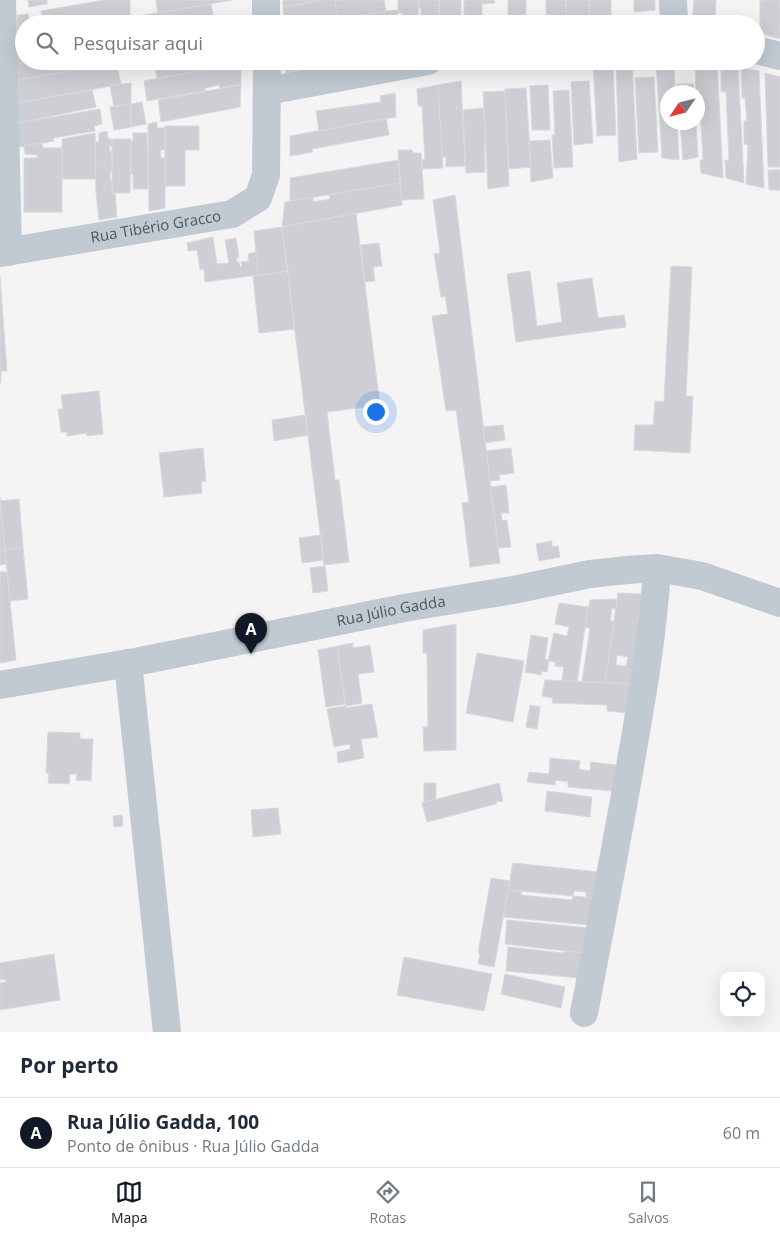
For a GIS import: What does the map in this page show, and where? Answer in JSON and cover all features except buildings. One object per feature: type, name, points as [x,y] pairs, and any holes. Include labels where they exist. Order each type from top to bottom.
[{"type":"street","points":[[2,0],[4,253]]},
{"type":"street","points":[[266,0],[266,15]]},
{"type":"street","points":[[673,0],[674,15]]},
{"type":"street","points":[[765,52],[780,56]]},
{"type":"street","name":"Rua Tibério Gracco","points":[[4,253],[232,214],[258,198],[266,175],[267,70]]},
{"type":"street","points":[[267,91],[380,70]]},
{"type":"street","points":[[584,1013],[638,723],[658,568]]},
{"type":"street","name":"Rua Júlio Gadda","points":[[0,685],[128,663],[404,608],[513,590],[590,574],[658,568],[702,576],[780,603]]},
{"type":"street","points":[[128,663],[167,1032]]},
{"type":"place","name":"Rua Júlio Gadda, 100","points":[[251,654]]}]
